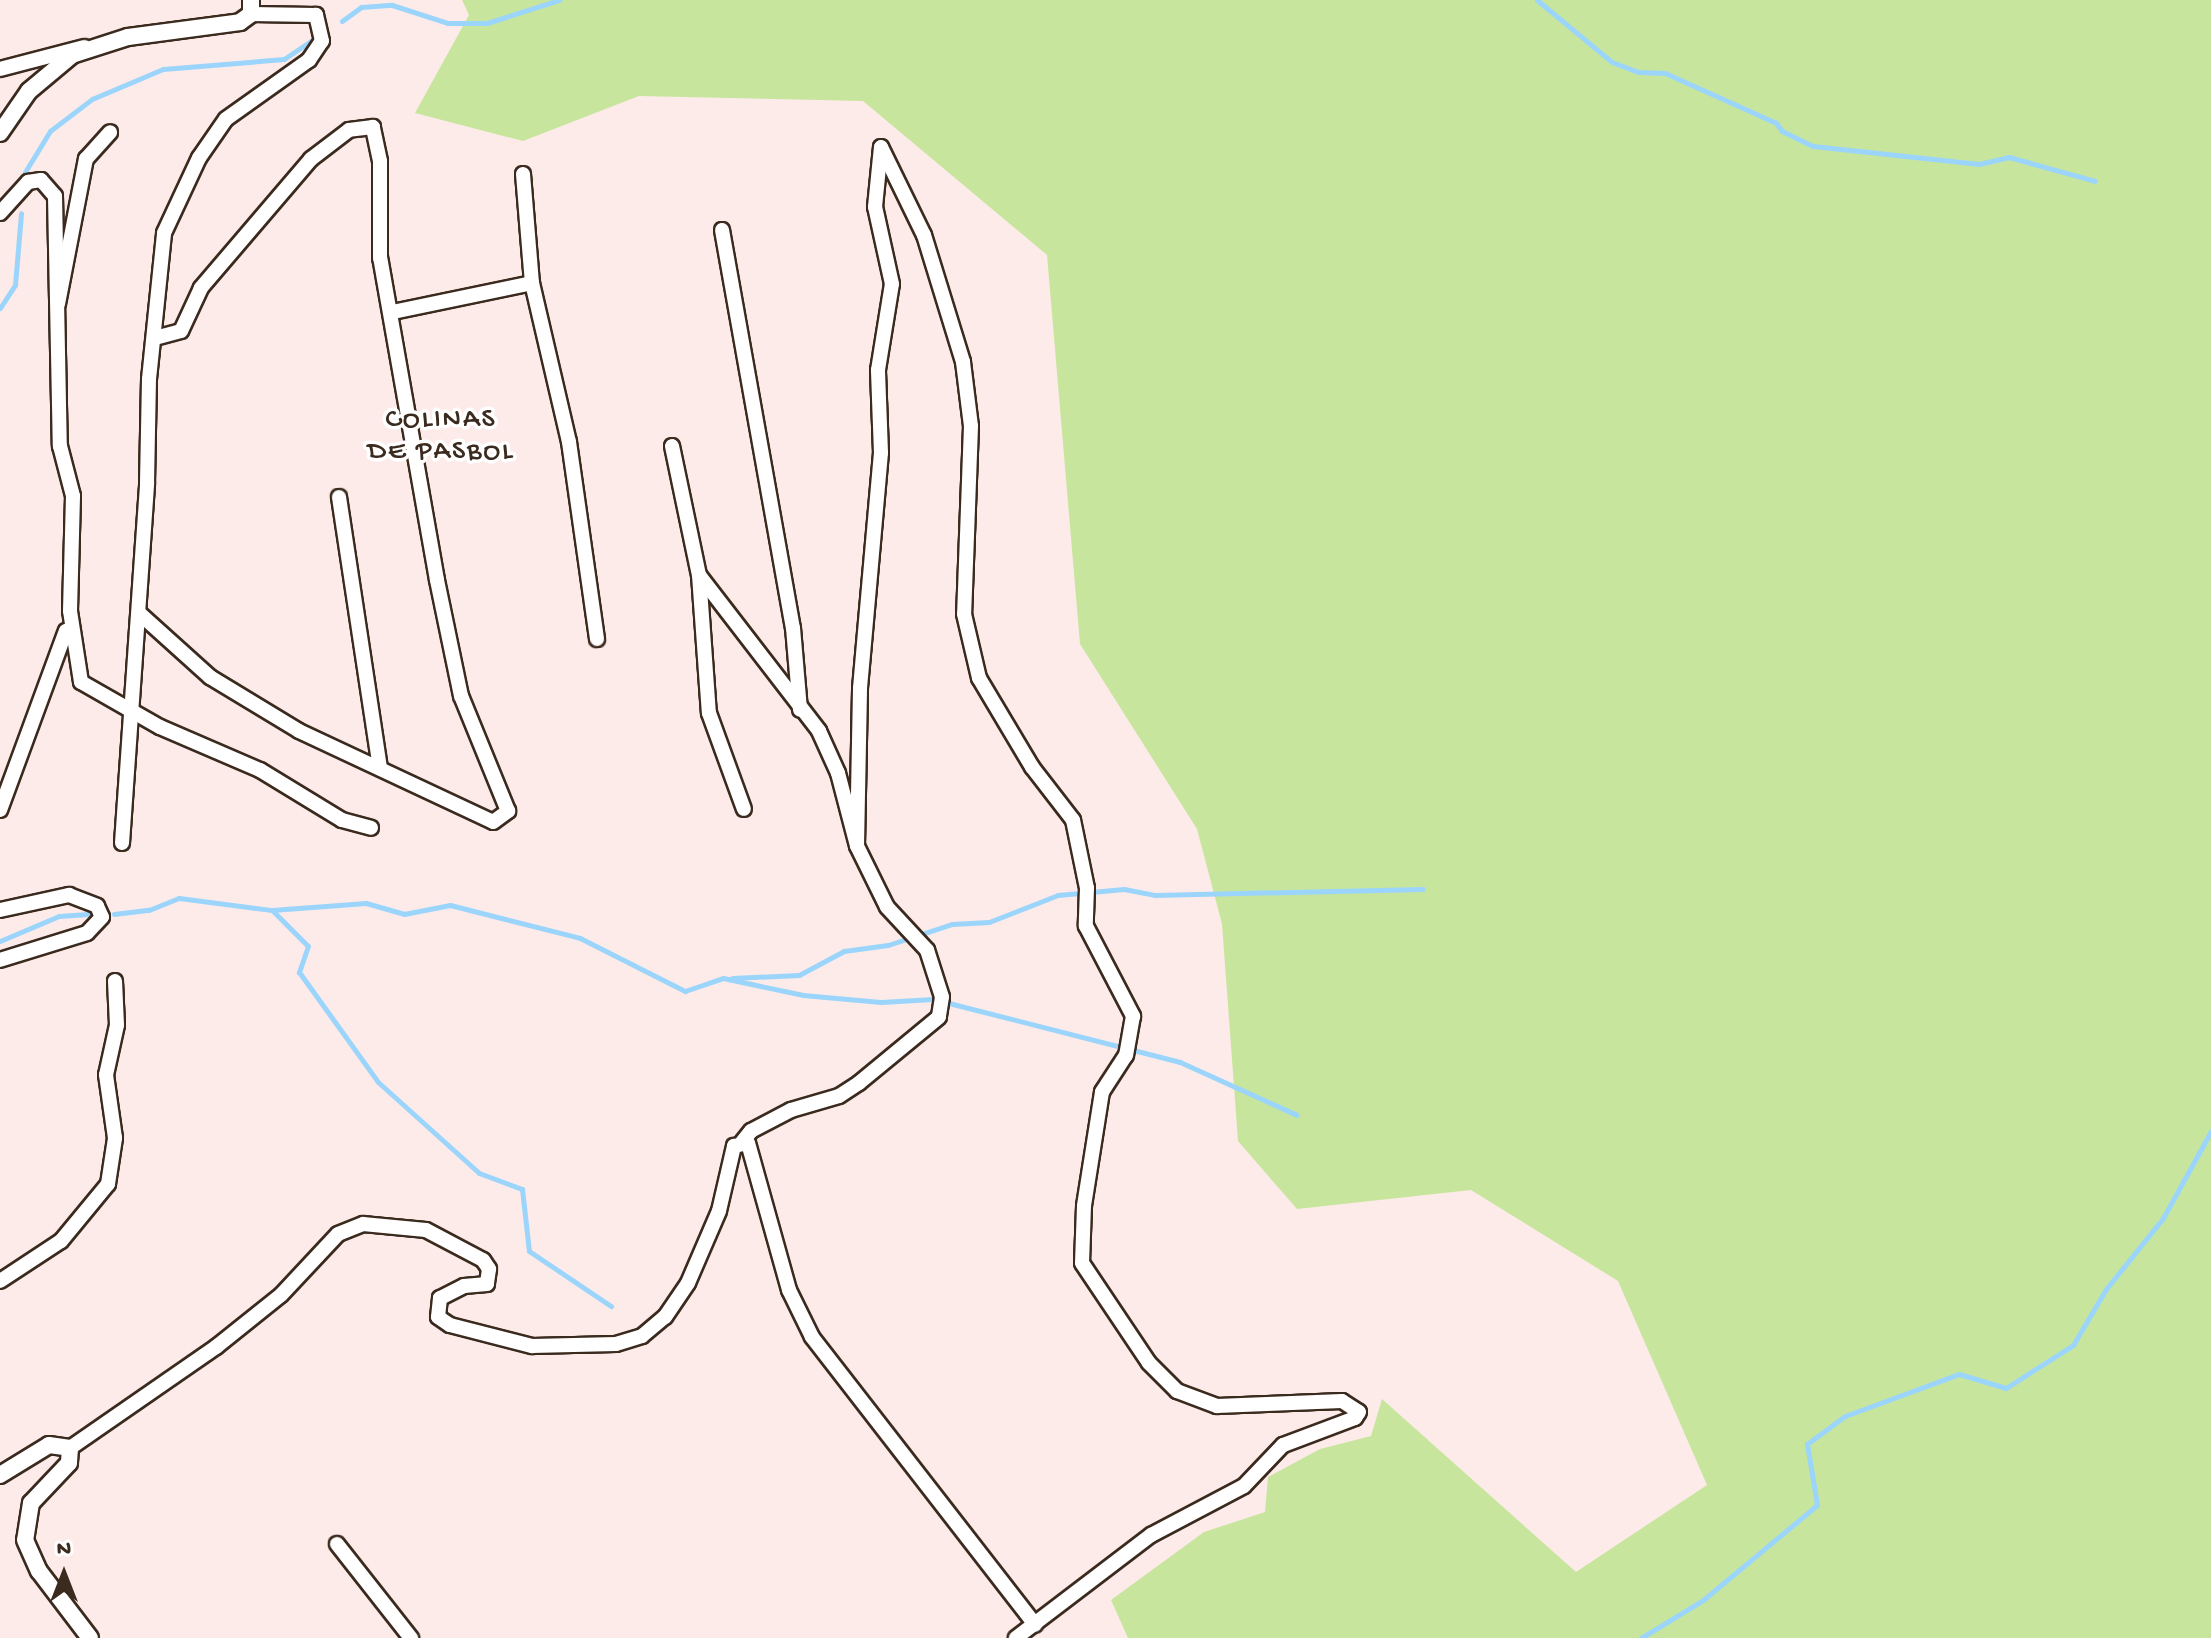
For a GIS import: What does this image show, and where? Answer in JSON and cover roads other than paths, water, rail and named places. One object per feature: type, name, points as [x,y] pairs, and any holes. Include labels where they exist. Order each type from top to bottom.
[{"type":"street","points":[[0,69],[60,49],[240,22],[251,7],[316,15],[322,41],[309,60],[238,106],[199,158],[164,233],[122,843]]},
{"type":"street","points":[[0,133],[46,73],[94,46]]},
{"type":"street","points":[[139,613],[210,677],[299,731],[493,822],[508,811],[461,696],[393,312],[380,258],[380,161],[373,127],[349,130],[311,159],[201,288],[181,331],[155,338]]},
{"type":"street","points":[[55,312],[66,281],[72,216],[86,159],[95,143],[110,132]]},
{"type":"street","points":[[857,846],[860,688],[881,453],[878,370],[892,284],[875,207],[881,147],[924,235],[963,362],[971,426],[964,614],[976,668],[1032,767],[1073,820],[1087,888],[1086,926],[1133,1016],[1126,1055],[1102,1092],[1084,1206],[1082,1263],[1149,1363],[1177,1391],[1217,1406],[1342,1401],[1359,1412],[1355,1418],[1283,1445],[1244,1486],[1151,1535],[1016,1638]]},
{"type":"street","points":[[523,174],[532,283],[569,442],[597,639]]},
{"type":"street","points":[[0,213],[28,182],[41,180],[55,196],[60,446],[74,524],[70,611],[54,677],[0,810]]},
{"type":"street","points":[[722,230],[793,628],[800,710]]},
{"type":"street","points":[[393,312],[532,283]]},
{"type":"street","points":[[672,446],[699,575],[709,713],[744,809]]},
{"type":"street","points":[[339,497],[380,768]]},
{"type":"street","points":[[90,1638],[39,1571],[25,1540],[31,1503],[64,1471],[70,1448],[216,1347],[281,1295],[338,1234],[363,1224],[426,1230],[483,1260],[489,1269],[487,1284],[464,1286],[440,1298],[438,1317],[450,1325],[532,1346],[616,1344],[642,1336],[665,1317],[688,1283],[719,1211],[734,1146],[751,1131],[791,1110],[839,1096],[939,1017],[942,997],[927,950],[887,907],[857,846],[838,773],[819,731],[699,575]]},
{"type":"street","points":[[70,611],[81,682],[132,711],[260,770],[342,820],[371,828]]},
{"type":"street","points":[[0,910],[69,895],[97,906],[102,917],[87,933],[0,960]]},
{"type":"street","points":[[0,1281],[61,1241],[108,1184],[115,1138],[106,1075],[117,1025],[115,981]]},
{"type":"street","points":[[742,1142],[754,1149],[760,1197],[785,1277],[812,1337],[1035,1625]]},
{"type":"street","points":[[0,1475],[49,1445],[70,1448]]},
{"type":"street","points":[[337,1544],[411,1638]]},
{"type":"waterway","points":[[342,21],[361,7],[392,5],[448,23],[487,23],[559,0]]},
{"type":"waterway","points":[[1537,0],[1612,62],[1638,72],[1665,73],[1776,123],[1782,131],[1813,146],[1979,164],[2009,157],[2095,181]]},
{"type":"waterway","points":[[25,172],[50,131],[92,99],[163,69],[284,59],[312,40]]},
{"type":"waterway","points":[[0,308],[15,285],[21,213]]},
{"type":"waterway","points":[[732,978],[799,975],[844,951],[888,945],[952,924],[989,922],[1058,895],[1124,889],[1155,895],[1423,889]]},
{"type":"waterway","points":[[114,914],[149,910],[179,898],[272,910],[366,903],[404,914],[450,905],[580,938],[685,991],[723,978],[803,995],[881,1002],[933,999],[1180,1062],[1297,1115]]},
{"type":"waterway","points":[[273,911],[308,946],[299,972],[378,1082],[479,1173],[522,1189],[529,1251],[611,1306]]},
{"type":"waterway","points":[[0,941],[59,916],[88,914]]},
{"type":"waterway","points":[[1641,1638],[1703,1600],[1817,1505],[1807,1444],[1845,1416],[1959,1374],[2006,1388],[2073,1345],[2106,1289],[2163,1218],[2211,1131]]},
{"type":"district","name":"COLINAS DE PASBOL","points":[[441,437]]}]
